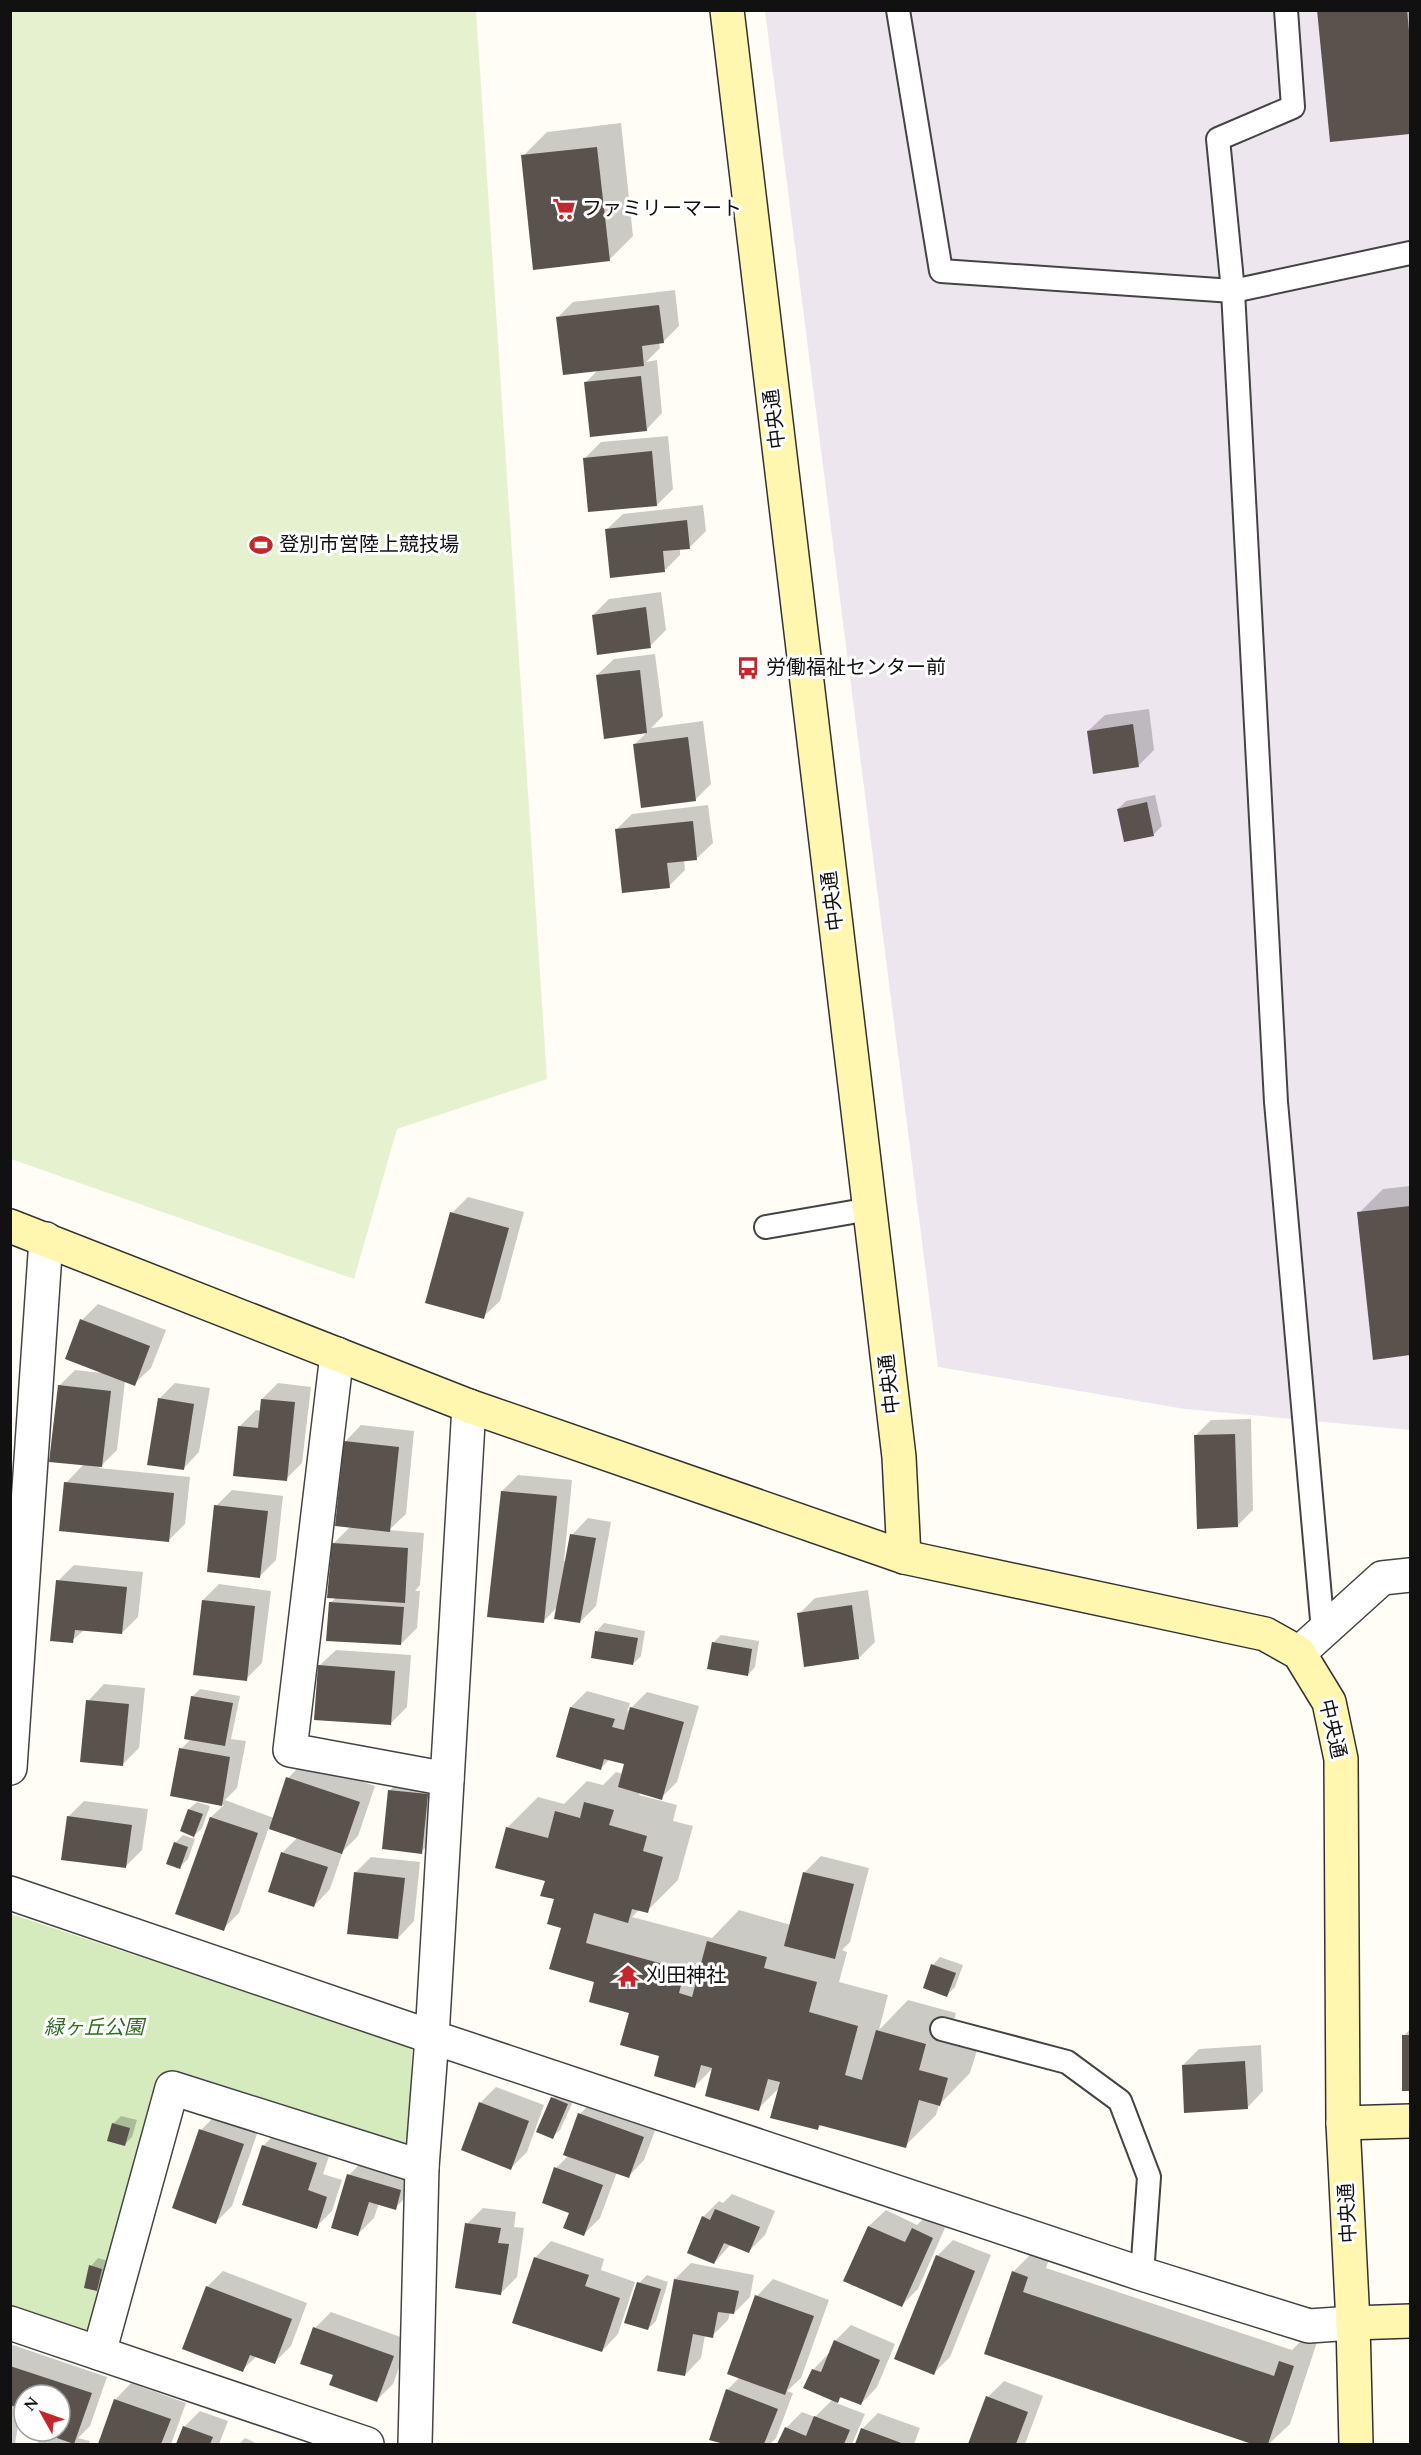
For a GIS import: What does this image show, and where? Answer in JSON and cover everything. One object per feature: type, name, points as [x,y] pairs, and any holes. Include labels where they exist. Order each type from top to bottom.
[{"type":"street","name":"中央通","points":[[727,10],[870,1209],[898,1457],[904,1557],[1265,1634],[1299,1653],[1329,1702],[1341,1759],[1343,2123],[1353,2323],[1356,2445]]},
{"type":"street","points":[[10,1226],[469,1406],[904,1557]]},
{"type":"street","points":[[10,1768],[46,1239]]},
{"type":"street","points":[[337,1354],[290,1749],[447,1779]]},
{"type":"street","points":[[415,2445],[422,2167],[432,2037],[469,1406]]},
{"type":"street","points":[[1299,1653],[1382,1578],[1410,1575]]},
{"type":"street","points":[[10,1893],[432,2037],[1142,2274],[1309,2326],[1410,2321]]},
{"type":"street","points":[[99,2354],[171,2088],[422,2167]]},
{"type":"street","points":[[1343,2123],[1410,2121]]},
{"type":"street","points":[[10,2323],[367,2445]]},
{"type":"lane","points":[[898,10],[941,271],[1233,291],[1410,253]]},
{"type":"lane","points":[[1286,10],[1293,106],[1218,139],[1233,291],[1276,1102],[1323,1631]]},
{"type":"lane","points":[[766,1227],[870,1209]]},
{"type":"lane","points":[[942,2030],[1067,2062],[1120,2101],[1149,2176],[1142,2274]]},
{"type":"shaded area","points":[[765,11],[1410,11],[1410,1430],[1185,1409],[938,1367]]},
{"type":"green space","name":"登別市営陸上競技場","points":[[11,10],[476,11],[547,1079],[397,1129],[354,1279],[11,1159]]},
{"type":"green space","name":"緑ヶ丘公園","points":[[11,1914],[412,2047],[408,2158],[162,2077],[95,2336],[11,2308]]},
{"type":"building","points":[[1317,10],[1407,10],[1410,42],[1410,134],[1330,142]]},
{"type":"building","points":[[597,147],[610,261],[533,270],[521,155]]},
{"type":"building","points":[[659,305],[664,343],[642,346],[644,366],[563,375],[556,317]]},
{"type":"building","points":[[641,376],[647,431],[590,437],[584,382]]},
{"type":"building","points":[[652,451],[657,506],[588,512],[583,458]]},
{"type":"building","points":[[687,520],[690,549],[663,551],[665,572],[610,578],[605,529]]},
{"type":"building","points":[[646,607],[651,648],[597,655],[592,615]]},
{"type":"building","points":[[640,670],[647,733],[604,739],[596,675]]},
{"type":"building","points":[[1133,724],[1139,767],[1093,774],[1087,731]]},
{"type":"building","points":[[688,737],[696,801],[641,808],[633,744]]},
{"type":"building","points":[[1147,802],[1154,836],[1124,842],[1117,809]]},
{"type":"building","points":[[693,821],[697,860],[667,863],[670,888],[622,893],[615,829]]},
{"type":"building","points":[[1410,1206],[1410,1355],[1373,1360],[1357,1212]]},
{"type":"building","points":[[450,1212],[509,1228],[484,1319],[425,1303]]},
{"type":"building","points":[[80,1319],[150,1346],[135,1386],[65,1359]]},
{"type":"building","points":[[58,1385],[111,1391],[102,1467],[49,1462]]},
{"type":"building","points":[[158,1398],[194,1404],[184,1470],[147,1465]]},
{"type":"building","points":[[261,1399],[295,1402],[287,1481],[233,1476],[238,1426],[258,1428]]},
{"type":"building","points":[[1235,1434],[1238,1527],[1197,1529],[1194,1435]]},
{"type":"building","points":[[344,1441],[399,1447],[390,1532],[335,1526]]},
{"type":"building","points":[[64,1482],[174,1493],[169,1542],[59,1531]]},
{"type":"building","points":[[501,1491],[557,1496],[544,1623],[487,1617]]},
{"type":"building","points":[[214,1505],[268,1511],[260,1578],[207,1572]]},
{"type":"building","points":[[570,1534],[596,1538],[580,1623],[554,1619]]},
{"type":"building","points":[[332,1543],[408,1548],[405,1603],[327,1598]]},
{"type":"building","points":[[56,1580],[127,1587],[122,1634],[75,1630],[73,1643],[50,1641]]},
{"type":"building","points":[[202,1600],[255,1606],[247,1681],[193,1675]]},
{"type":"building","points":[[329,1602],[404,1607],[401,1645],[326,1641]]},
{"type":"building","points":[[852,1605],[859,1659],[804,1667],[797,1613]]},
{"type":"building","points":[[595,1631],[638,1638],[633,1665],[591,1658]]},
{"type":"building","points":[[712,1642],[752,1649],[748,1676],[707,1669]]},
{"type":"building","points":[[318,1665],[395,1671],[391,1725],[314,1720]]},
{"type":"building","points":[[191,1696],[233,1703],[225,1746],[184,1739]]},
{"type":"building","points":[[86,1700],[129,1704],[123,1766],[80,1762]]},
{"type":"building","points":[[570,1707],[615,1719],[612,1727],[624,1730],[630,1707],[684,1722],[662,1800],[618,1787],[624,1764],[604,1759],[601,1770],[556,1757]]},
{"type":"building","points":[[179,1748],[230,1757],[222,1806],[170,1796]]},
{"type":"building","points":[[286,1777],[360,1802],[342,1854],[269,1829]]},
{"type":"building","points":[[388,1790],[428,1794],[422,1854],[382,1849]]},
{"type":"building","name":"刈田神社","points":[[584,1802],[614,1810],[609,1825],[647,1836],[643,1851],[663,1857],[648,1913],[632,1909],[628,1923],[594,1913],[586,1943],[685,1970],[679,1993],[692,1997],[707,1941],[767,1957],[764,1968],[817,1982],[809,2012],[858,2026],[845,2075],[862,2080],[876,2030],[926,2044],[919,2070],[948,2078],[940,2106],[919,2100],[906,2148],[819,2125],[818,2130],[770,2118],[780,2082],[768,2079],[759,2111],[705,2096],[712,2068],[701,2065],[695,2088],[654,2076],[659,2056],[620,2045],[629,2013],[589,2002],[594,1982],[549,1969],[561,1928],[547,1924],[554,1899],[540,1896],[545,1881],[495,1868],[506,1827],[548,1838],[555,1811],[580,1818]]},
{"type":"building","points":[[188,1809],[203,1814],[194,1837],[180,1831]]},
{"type":"building","points":[[67,1816],[132,1825],[126,1868],[61,1860]]},
{"type":"building","points":[[210,1817],[258,1833],[224,1931],[175,1914]]},
{"type":"building","points":[[174,1842],[188,1847],[180,1869],[166,1864]]},
{"type":"building","points":[[281,1852],[328,1867],[314,1907],[268,1892]]},
{"type":"building","points":[[354,1872],[405,1878],[398,1939],[347,1934]]},
{"type":"building","points":[[803,1872],[854,1884],[835,1959],[784,1946]]},
{"type":"building","points":[[931,1964],[956,1973],[947,1997],[923,1988]]},
{"type":"building","points":[[1402,2035],[1410,2035],[1410,2091],[1402,2091]]},
{"type":"building","points":[[1245,2061],[1248,2109],[1184,2113],[1182,2065]]},
{"type":"building","points":[[551,2097],[568,2104],[553,2139],[536,2132]]},
{"type":"building","points":[[479,2102],[529,2121],[511,2170],[461,2150]]},
{"type":"building","points":[[578,2113],[644,2137],[629,2178],[563,2155]]},
{"type":"building","points":[[112,2123],[130,2128],[125,2146],[107,2141]]},
{"type":"building","points":[[199,2129],[244,2144],[216,2224],[172,2208]]},
{"type":"building","points":[[262,2145],[317,2163],[308,2190],[327,2197],[317,2229],[242,2205]]},
{"type":"building","points":[[554,2167],[603,2185],[584,2236],[563,2228],[569,2213],[542,2203]]},
{"type":"building","points":[[347,2174],[401,2190],[396,2210],[369,2202],[358,2236],[331,2228]]},
{"type":"building","points":[[715,2209],[760,2227],[749,2253],[724,2243],[714,2264],[687,2253],[702,2216],[710,2220]]},
{"type":"building","points":[[465,2223],[501,2228],[498,2243],[509,2244],[501,2295],[455,2288]]},
{"type":"building","points":[[868,2226],[905,2242],[912,2228],[933,2238],[902,2307],[843,2281]]},
{"type":"building","points":[[936,2255],[975,2271],[934,2375],[894,2359]]},
{"type":"building","points":[[534,2257],[589,2275],[585,2286],[620,2298],[602,2352],[512,2323]]},
{"type":"building","points":[[89,2265],[102,2269],[97,2291],[84,2288]]},
{"type":"building","points":[[1012,2271],[1028,2277],[1023,2292],[1274,2376],[1279,2361],[1294,2366],[1268,2444],[1252,2444],[984,2354]]},
{"type":"building","points":[[674,2279],[739,2291],[734,2314],[718,2312],[713,2338],[693,2334],[685,2376],[657,2371]]},
{"type":"building","points":[[637,2282],[661,2289],[648,2330],[624,2323]]},
{"type":"building","points":[[206,2286],[292,2319],[275,2364],[250,2355],[243,2372],[182,2349]]},
{"type":"building","points":[[755,2295],[814,2316],[785,2395],[727,2374]]},
{"type":"building","points":[[313,2327],[394,2356],[377,2402],[329,2385],[333,2375],[300,2364]]},
{"type":"building","points":[[834,2340],[880,2360],[861,2405],[840,2397],[838,2403],[803,2388],[812,2369],[821,2372]]},
{"type":"building","points":[[10,2366],[62,2383],[12,2383],[12,2406],[10,2405]]},
{"type":"building","points":[[72,2386],[92,2393],[74,2444],[71,2443]]},
{"type":"building","points":[[726,2389],[778,2409],[764,2444],[724,2444],[709,2440]]},
{"type":"building","points":[[986,2396],[1028,2412],[1016,2444],[968,2444]]},
{"type":"building","points":[[114,2399],[171,2419],[161,2444],[98,2444]]},
{"type":"building","points":[[814,2416],[850,2430],[844,2444],[777,2444],[785,2427],[806,2436]]},
{"type":"building","points":[[183,2426],[213,2437],[210,2444],[176,2444]]},
{"type":"building","points":[[861,2428],[904,2444],[855,2444]]},
{"type":"place","name":"ファミリーマート","points":[[564,209]]},
{"type":"place","name":"登別市営陸上競技場","points":[[261,545]]},
{"type":"place","name":"労働福祉センター前","points":[[748,668]]},
{"type":"place","name":"刈田神社","points":[[628,1976]]}]
